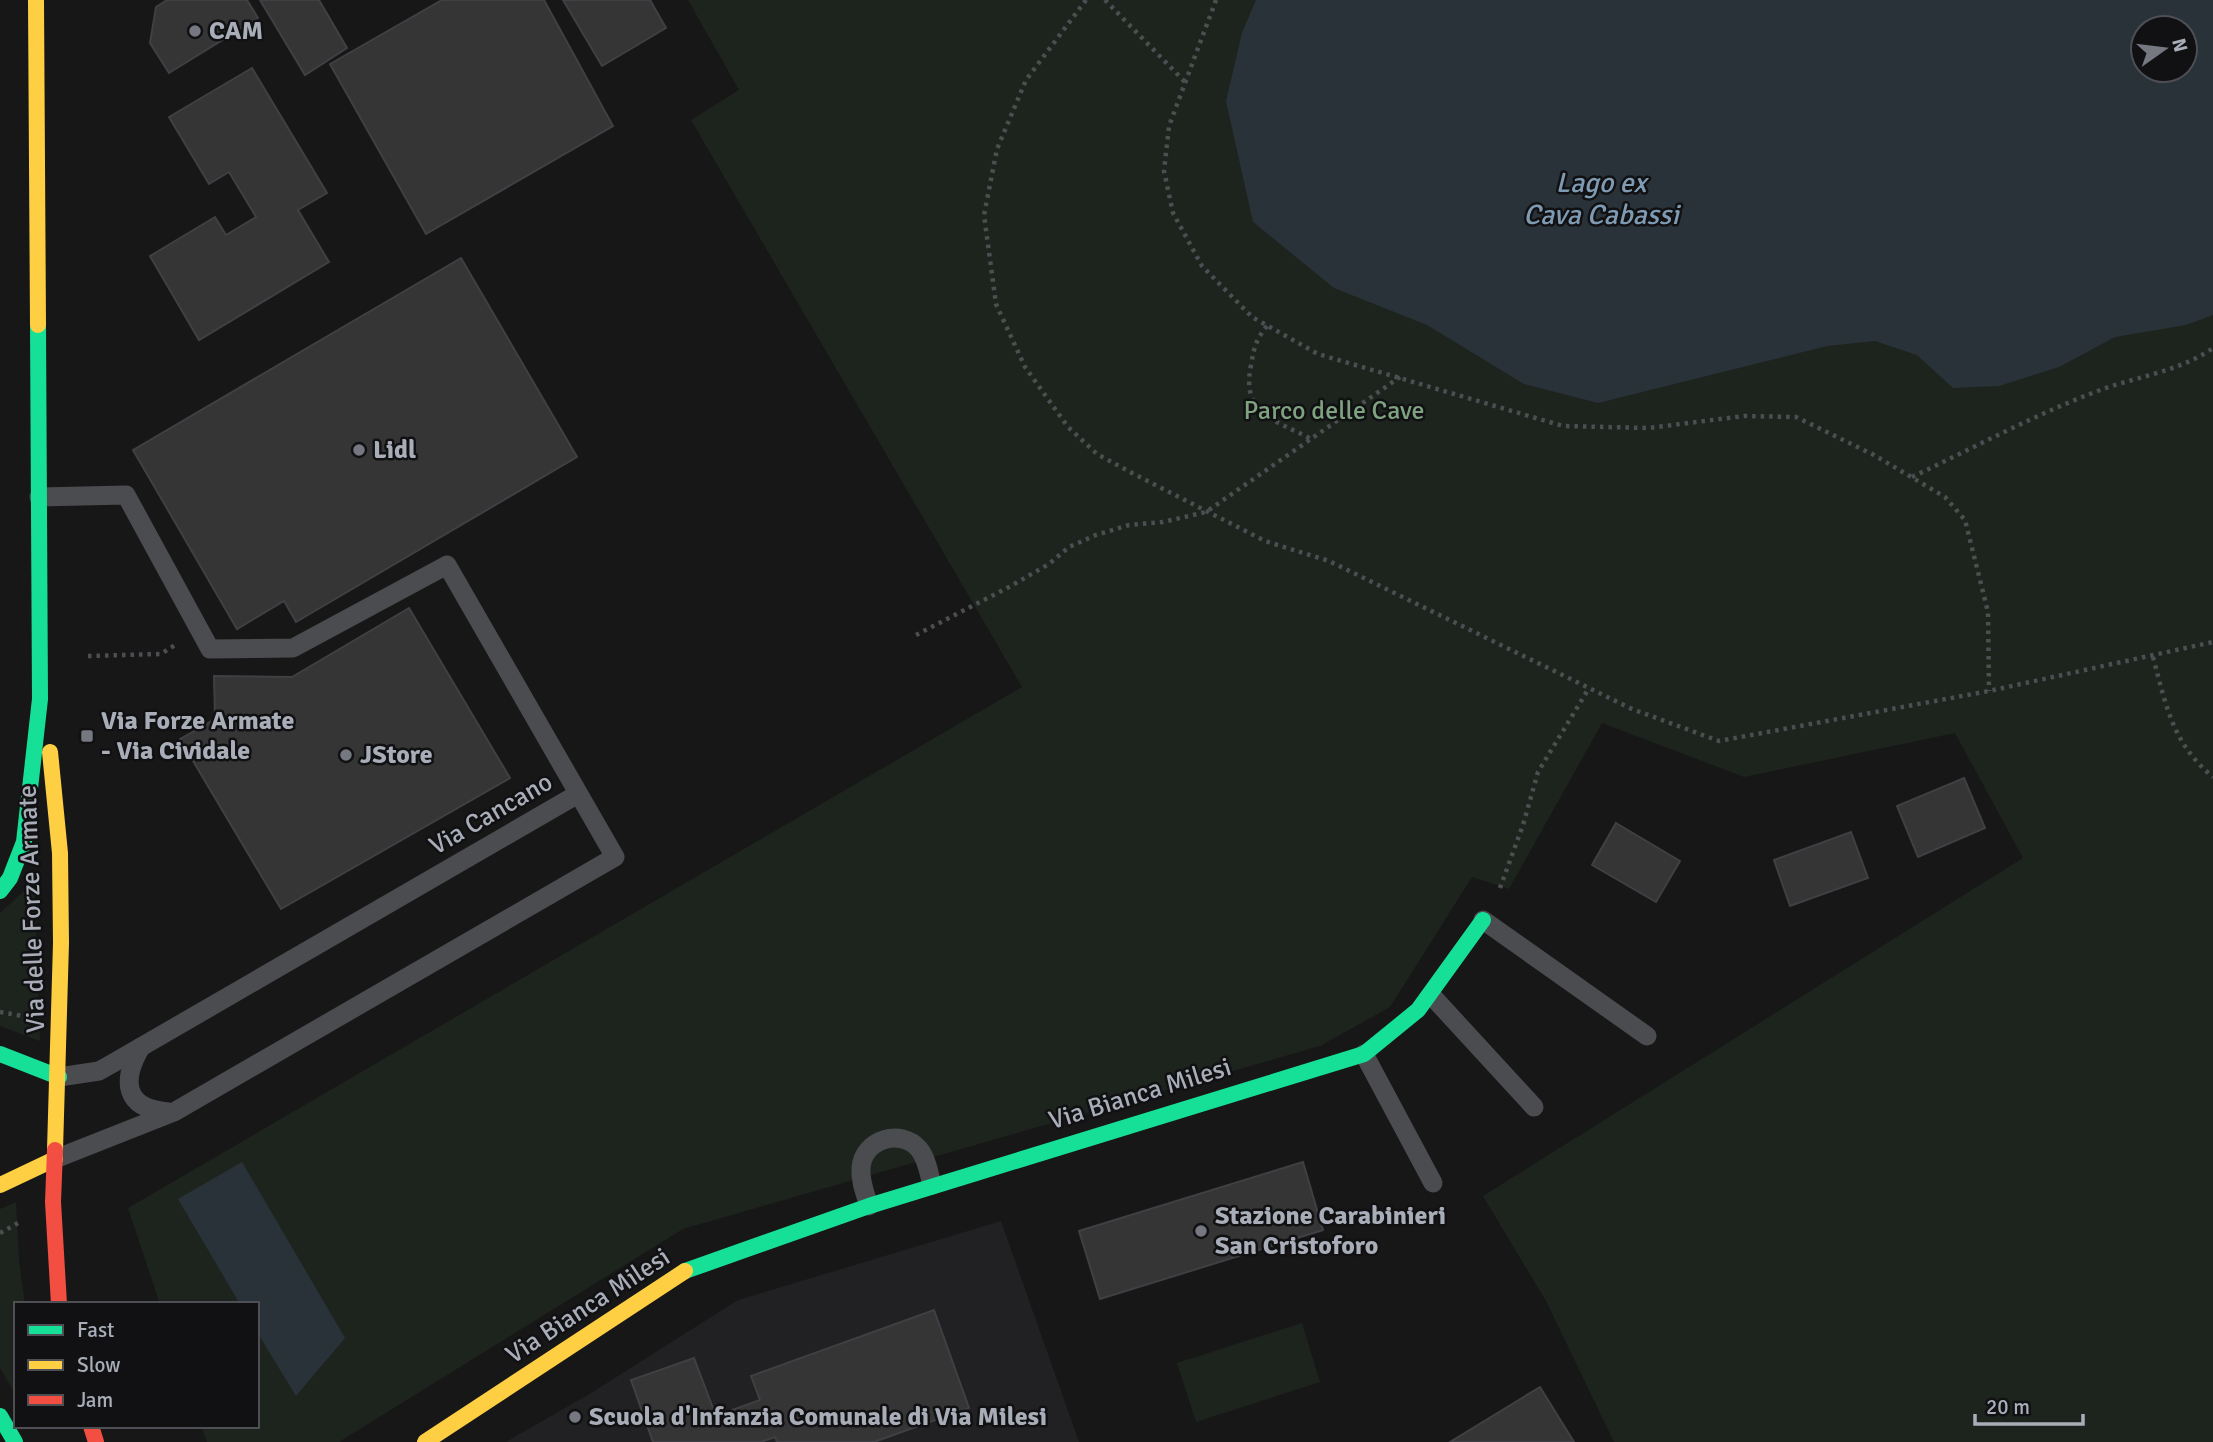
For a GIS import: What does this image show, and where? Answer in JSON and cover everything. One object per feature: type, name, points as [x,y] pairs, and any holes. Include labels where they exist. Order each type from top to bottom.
[{"type":"street","name":"Via delle Forze Armate","points":[[0,891],[10,878],[24,842],[40,699],[36,0]]},
{"type":"street","name":"Via delle Forze Armate","points":[[40,699],[51,758],[60,853],[59,1077],[53,1239],[59,1302]]},
{"type":"street","name":"Via Bianca Milesi","points":[[425,1442],[677,1274],[932,1185],[1364,1054],[1395,1034],[1432,996],[1483,920]]},
{"type":"street","name":"Via delle Forze Armate","points":[[0,1054],[59,1077]]},
{"type":"street","points":[[0,1185],[55,1159]]},
{"type":"street","points":[[0,1416],[15,1442]]},
{"type":"lane","points":[[39,497],[126,495],[210,649],[293,648],[447,565],[578,794]]},
{"type":"lane","name":"Via Cancano","points":[[55,1159],[174,1112],[615,857],[578,794],[143,1043],[99,1071],[59,1077]]},
{"type":"lane","name":"Via Bianca Milesi","points":[[1483,920],[1647,1036]]},
{"type":"lane","points":[[1432,996],[1534,1107]]},
{"type":"lane","points":[[143,1043],[130,1065],[127,1080],[136,1101],[149,1111],[174,1112]]},
{"type":"lane","points":[[1364,1054],[1433,1183]]},
{"type":"lane","points":[[869,1206],[861,1178],[862,1160],[871,1148],[882,1140],[897,1138],[913,1144],[926,1160],[932,1185]]},
{"type":"path","points":[[1086,0],[1026,80],[998,149],[984,215],[996,304],[1025,367],[1068,427],[1097,454],[1265,541],[1329,561],[1661,722],[1719,741],[1989,691],[2213,642]]},
{"type":"path","points":[[1105,0],[1185,83]]},
{"type":"path","points":[[1216,0],[1169,126],[1164,171],[1173,214],[1202,266],[1252,317],[1318,354],[1563,426],[1648,428],[1744,416],[1796,418],[1945,496],[1965,520],[1988,612],[1989,691]]},
{"type":"path","points":[[1267,326],[1256,340],[1247,384],[1251,401],[1259,412],[1311,439]]},
{"type":"path","points":[[1911,477],[2104,389],[2162,372],[2199,358],[2213,348]]},
{"type":"path","points":[[916,635],[1009,587],[1049,564],[1069,547],[1096,535],[1129,525],[1163,522],[1206,512],[1400,377]]},
{"type":"path","points":[[88,656],[161,654],[200,630]]},
{"type":"path","points":[[2153,657],[2171,726],[2191,757],[2213,777]]},
{"type":"path","points":[[1506,877],[1538,772],[1589,688]]},
{"type":"path","points":[[0,1233],[19,1222]]},
{"type":"shaded area","points":[[1001,1221],[1079,1442],[506,1442],[591,1393],[738,1300]]},
{"type":"green space","name":"Parco delle Cave","points":[[688,0],[2213,0],[2213,1442],[1614,1442],[1546,1301],[1483,1196],[2023,858],[1955,733],[1744,777],[1602,723],[1509,889],[1472,877],[1390,1007],[1320,1046],[683,1229],[339,1442],[207,1442],[202,1428],[259,1428],[259,1302],[159,1302],[128,1208],[1022,687],[691,120],[739,90]]},
{"type":"green space","points":[[34,882],[40,1041],[0,1026],[0,913]]},
{"type":"green space","points":[[16,1202],[19,1261],[25,1302],[14,1302],[14,1392],[0,1368],[0,1209]]},
{"type":"green space","points":[[1302,1323],[1320,1382],[1196,1422],[1177,1363]]},
{"type":"water","name":"Lago ex Cava Cabassi","points":[[1256,0],[2213,0],[2213,315],[2186,325],[2115,337],[2059,367],[1999,386],[1953,388],[1917,355],[1875,341],[1827,346],[1598,403],[1524,384],[1427,325],[1334,288],[1253,222],[1226,101],[1242,33]]},
{"type":"water","points":[[242,1162],[345,1338],[296,1396],[259,1335],[259,1302],[239,1302],[178,1199]]},
{"type":"building","name":"CAM","points":[[167,0],[247,0],[258,18],[169,73],[150,43],[156,7]]},
{"type":"building","points":[[260,0],[319,0],[347,48],[305,75]]},
{"type":"building","points":[[442,0],[544,0],[613,126],[426,234],[330,64]]},
{"type":"building","points":[[563,0],[650,0],[666,28],[602,66]]},
{"type":"building","points":[[252,68],[327,193],[298,210],[329,262],[199,340],[150,256],[215,217],[226,235],[256,217],[229,172],[209,184],[169,117]]},
{"type":"building","points":[[461,258],[577,457],[296,622],[284,601],[237,629],[133,450]]},
{"type":"building","points":[[409,608],[510,778],[281,909],[180,739],[215,719],[214,676],[292,677]]},
{"type":"building","points":[[1964,778],[1985,828],[1918,857],[1897,806]]},
{"type":"building","points":[[1616,823],[1680,861],[1656,902],[1592,865]]},
{"type":"building","points":[[1851,832],[1868,878],[1790,906],[1774,860]]},
{"type":"building","name":"Stazione Carabinieri San Cristoforo","points":[[1303,1162],[1323,1230],[1100,1299],[1079,1231]]},
{"type":"building","points":[[934,1310],[969,1408],[874,1442],[777,1442],[775,1437],[761,1442],[653,1442],[631,1380],[694,1358],[716,1416],[760,1400],[751,1376]]},
{"type":"building","points":[[1540,1387],[1574,1442],[1450,1442]]},
{"type":"traffic: fast","points":[[0,891],[10,878],[24,842],[40,699],[38,325]]},
{"type":"traffic: fast","points":[[685,1271],[869,1206],[1364,1054],[1418,1010],[1483,920]]},
{"type":"traffic: fast","points":[[0,1054],[59,1077]]},
{"type":"traffic: fast","points":[[0,1416],[15,1442]]},
{"type":"traffic: slow","points":[[36,0],[38,325]]},
{"type":"traffic: slow","points":[[50,752],[60,853],[61,943],[55,1150]]},
{"type":"traffic: slow","points":[[0,1185],[55,1159]]},
{"type":"traffic: slow","points":[[425,1442],[685,1271]]},
{"type":"traffic: jam","points":[[55,1150],[53,1202],[59,1302]]},
{"type":"traffic: jam","points":[[92,1428],[96,1442]]},
{"type":"place","name":"CAM","points":[[195,31]]},
{"type":"place","name":"Lidl","points":[[359,450]]},
{"type":"place","name":"Via Forze Armate - Via Cividale","points":[[87,736]]},
{"type":"place","name":"JStore","points":[[346,755]]},
{"type":"place","name":"Stazione Carabinieri San Cristoforo","points":[[1201,1231]]},
{"type":"place","name":"Scuola d'Infanzia Comunale di Via Milesi","points":[[575,1417]]}]
